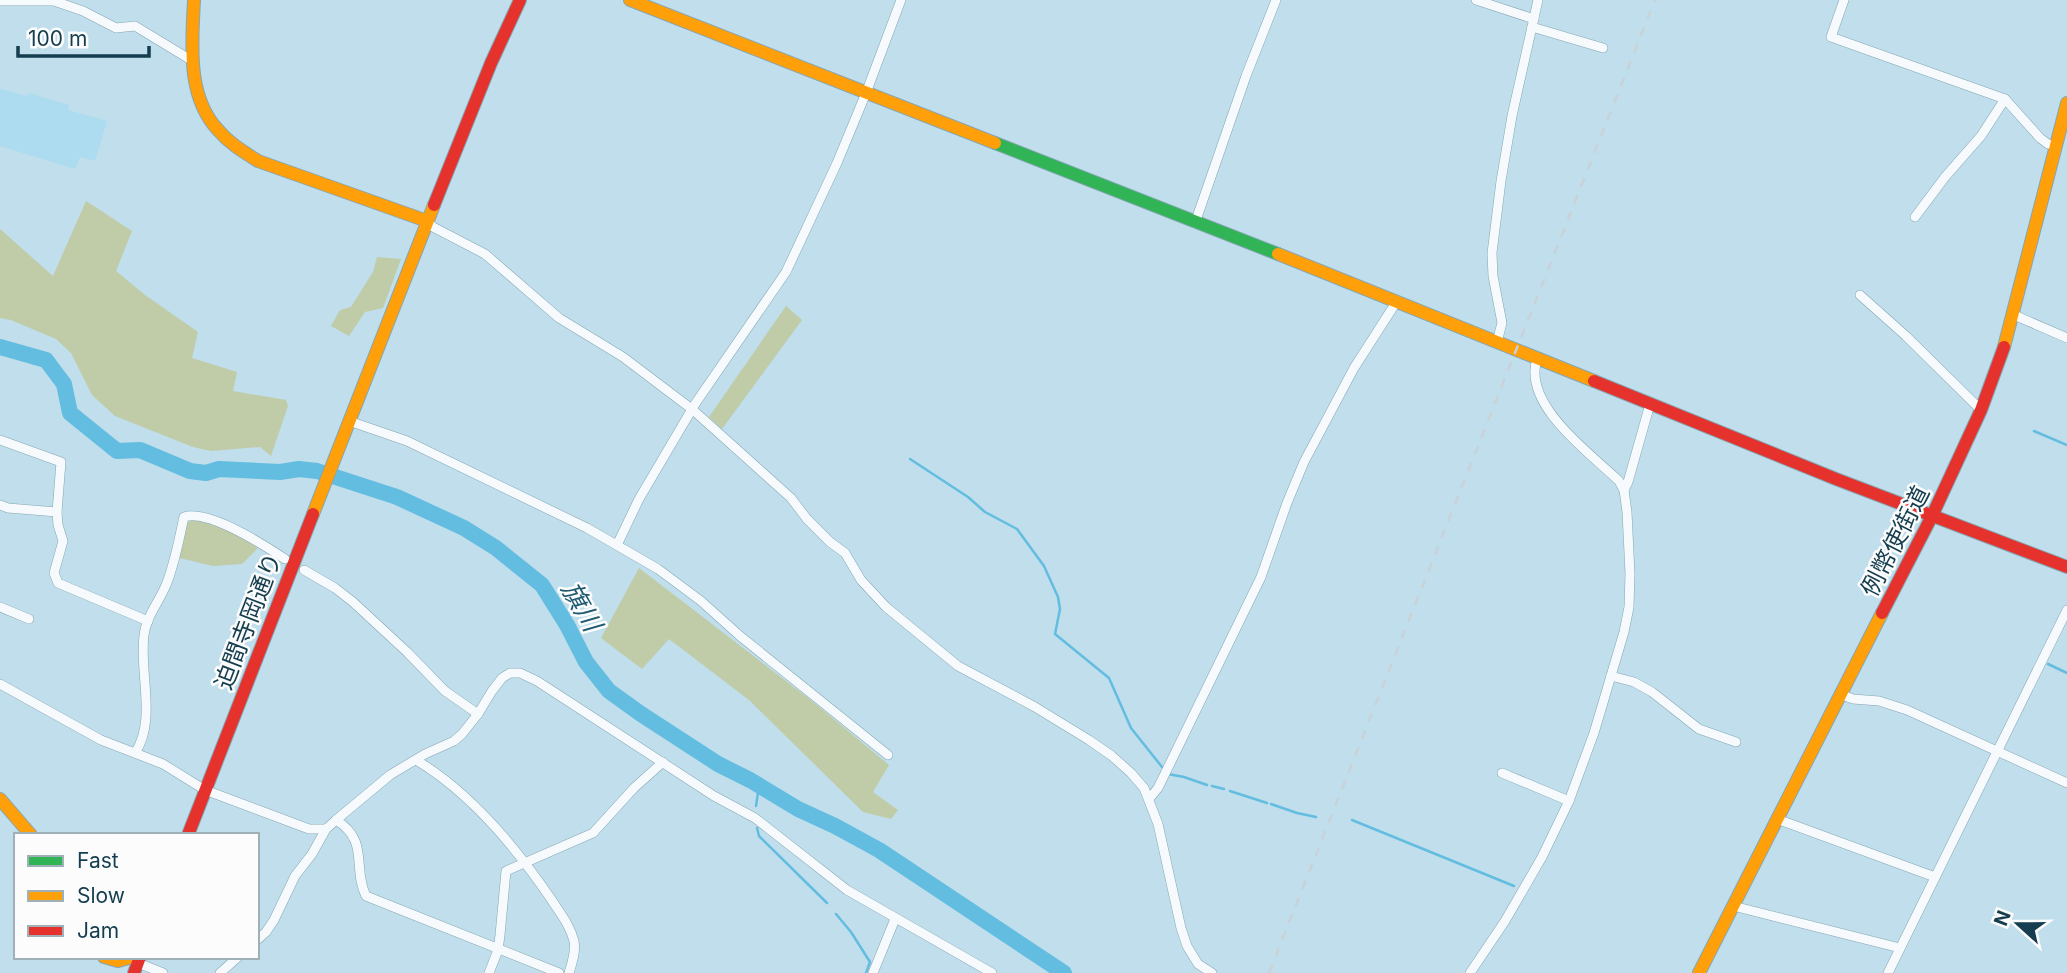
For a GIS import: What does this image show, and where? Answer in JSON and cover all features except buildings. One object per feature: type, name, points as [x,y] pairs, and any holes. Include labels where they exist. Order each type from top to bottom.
[{"type":"street","points":[[194,0],[191,60],[194,81],[200,104],[222,138],[239,151],[269,165],[427,220],[494,261],[559,318],[623,357],[693,410],[792,498],[807,519],[845,553],[861,580],[886,607],[958,666],[1035,707],[1112,756],[1138,780],[1149,799],[1158,824],[1181,929],[1192,956],[1198,964],[1212,973]]},
{"type":"street","name":"迫間寺岡通り","points":[[189,833],[427,220],[491,63],[520,0]]},
{"type":"street","points":[[630,0],[1397,301],[1932,516],[2067,567]]},
{"type":"street","points":[[617,545],[639,499],[693,410],[786,272],[837,163],[901,0]]},
{"type":"street","points":[[1195,223],[1246,76],[1276,0]]},
{"type":"street","points":[[1476,0],[1603,48]]},
{"type":"street","points":[[1497,342],[1502,323],[1494,283],[1492,253],[1512,116],[1538,0]]},
{"type":"street","points":[[1844,0],[1831,37],[2005,99],[2040,138],[2056,146]]},
{"type":"street","points":[[0,1],[54,1],[83,11],[116,28],[135,26],[191,60]]},
{"type":"street","points":[[1915,217],[1981,136],[2005,99]]},
{"type":"street","name":"例幣使街道","points":[[1699,973],[1932,516],[1981,410],[2014,315],[2067,103]]},
{"type":"street","points":[[1860,295],[1981,410]]},
{"type":"street","points":[[1149,799],[1158,788],[1261,577],[1287,503],[1322,426],[1354,368],[1397,301]]},
{"type":"street","points":[[2014,315],[2067,338]]},
{"type":"street","points":[[1470,973],[1532,874],[1569,801],[1594,733],[1624,632],[1630,591],[1624,490],[1619,481],[1566,431],[1552,414],[1536,383],[1534,369],[1537,359]]},
{"type":"street","points":[[1624,490],[1650,404]]},
{"type":"street","points":[[349,422],[407,441],[587,528],[658,569],[701,601],[740,636],[888,755]]},
{"type":"street","points":[[0,440],[61,462],[57,512],[64,541],[54,573],[58,583],[148,621]]},
{"type":"street","points":[[0,505],[57,512]]},
{"type":"street","points":[[135,753],[142,739],[145,718],[146,693],[142,654],[144,632],[166,586],[184,517],[197,514],[259,541],[285,559]]},
{"type":"street","points":[[304,569],[353,602],[445,691],[478,714]]},
{"type":"street","points":[[0,607],[29,619]]},
{"type":"street","points":[[1888,973],[2067,610]]},
{"type":"street","points":[[259,938],[270,926],[289,885],[312,855],[326,830],[390,775],[454,741],[478,714],[502,678],[510,673],[520,673],[537,681],[714,796],[755,818],[847,890],[992,973]]},
{"type":"street","points":[[1611,676],[1634,682],[1652,692],[1699,730],[1736,742]]},
{"type":"street","points":[[0,684],[101,740],[163,764],[205,790],[309,829],[326,830]]},
{"type":"street","points":[[1840,694],[1853,699],[1879,701],[1907,710],[2067,783]]},
{"type":"street","points":[[416,760],[459,792],[525,862],[571,932],[575,949],[569,973]]},
{"type":"street","points":[[489,973],[498,950],[506,871],[593,833],[634,788],[663,762]]},
{"type":"street","points":[[1502,773],[1569,801]]},
{"type":"street","points":[[0,799],[29,833]]},
{"type":"street","points":[[1777,818],[1935,877]]},
{"type":"street","points":[[336,820],[356,840],[366,896],[559,973]]},
{"type":"street","points":[[1733,906],[1900,948]]},
{"type":"street","points":[[873,973],[895,919]]},
{"type":"street","points":[[108,959],[136,963],[163,973]]},
{"type":"street","points":[[220,973],[235,959]]},
{"type":"shaded area","points":[[0,89],[27,96],[29,93],[69,105],[68,110],[107,121],[95,161],[80,157],[75,169],[0,146]]},
{"type":"green space","points":[[86,201],[132,231],[116,271],[198,332],[192,358],[237,372],[233,391],[286,400],[288,406],[271,456],[260,447],[211,451],[193,447],[115,416],[92,395],[71,353],[56,339],[0,318],[0,229],[53,276]]},
{"type":"green space","points":[[377,257],[401,259],[383,308],[365,312],[349,336],[331,326],[340,310],[351,307],[373,272]]},
{"type":"green space","points":[[786,306],[802,320],[722,429],[709,417]]},
{"type":"green space","points":[[200,518],[255,542],[257,549],[242,564],[213,566],[179,558],[187,523]]},
{"type":"green space","points":[[639,568],[812,701],[889,765],[873,792],[898,810],[891,819],[863,812],[749,700],[669,639],[642,669],[601,638]]},
{"type":"waterway","name":"旗川","points":[[0,347],[46,360],[64,384],[70,413],[117,451],[140,450],[190,471],[206,473],[219,469],[317,471],[397,497],[464,528],[496,548],[542,585],[586,662],[609,691],[718,764],[879,850],[1064,973]]},
{"type":"waterway","points":[[2034,431],[2067,445]]},
{"type":"waterway","points":[[910,459],[968,497],[985,512],[1017,529],[1044,566],[1058,597],[1060,609],[1055,634],[1109,678],[1131,728],[1162,767]]},
{"type":"waterway","points":[[2048,664],[2067,673]]},
{"type":"waterway","points":[[1168,774],[1207,785]]},
{"type":"waterway","points":[[756,806],[759,786]]},
{"type":"waterway","points":[[1212,786],[1224,789]]},
{"type":"waterway","points":[[1230,791],[1267,803]]},
{"type":"waterway","points":[[1271,804],[1316,817]]},
{"type":"waterway","points":[[1352,820],[1514,886]]},
{"type":"waterway","points":[[757,828],[759,836],[827,903]]},
{"type":"waterway","points":[[836,914],[870,962],[866,973]]},
{"type":"railway","points":[[1269,973],[1655,0]]},
{"type":"traffic: fast","points":[[995,143],[1278,254]]},
{"type":"traffic: slow","points":[[194,0],[192,51],[196,86],[208,117],[223,136],[258,161],[427,221]]},
{"type":"traffic: slow","points":[[630,0],[995,143]]},
{"type":"traffic: slow","points":[[2004,347],[2067,103]]},
{"type":"traffic: slow","points":[[313,514],[434,205]]},
{"type":"traffic: slow","points":[[1278,254],[1594,381]]},
{"type":"traffic: slow","points":[[1699,973],[1882,613]]},
{"type":"traffic: slow","points":[[0,799],[29,833]]},
{"type":"traffic: slow","points":[[111,959],[125,959]]},
{"type":"traffic: jam","points":[[434,205],[491,63],[520,0]]},
{"type":"traffic: jam","points":[[1882,613],[1932,516],[1981,410],[2004,347]]},
{"type":"traffic: jam","points":[[1594,381],[1836,479],[2067,567]]},
{"type":"traffic: jam","points":[[189,833],[313,514]]},
{"type":"traffic: jam","points":[[134,973],[139,959]]}]
